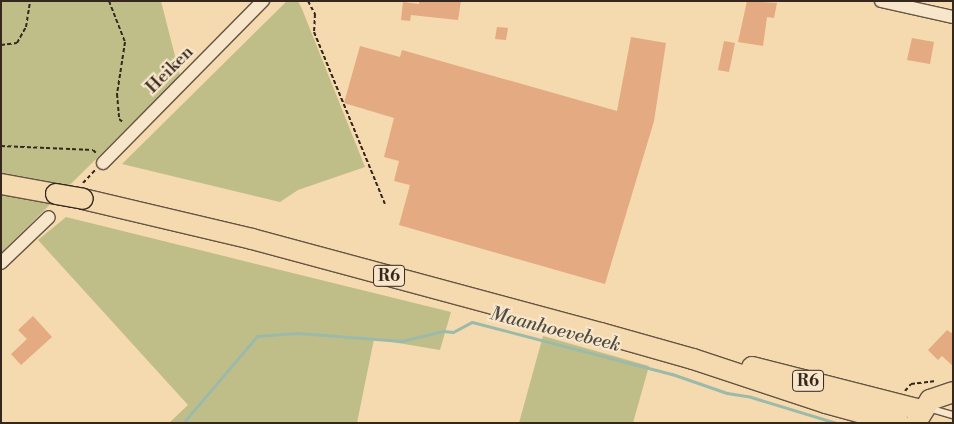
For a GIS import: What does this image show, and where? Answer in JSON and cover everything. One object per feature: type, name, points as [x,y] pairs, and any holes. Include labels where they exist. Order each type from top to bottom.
[{"type":"main road","name":"R6","points":[[1,184],[84,199],[252,239],[693,358],[826,403],[899,423]]},
{"type":"main road","name":"R6","points":[[693,358],[752,368],[920,413]]},
{"type":"main road","points":[[920,413],[938,395],[953,392]]},
{"type":"street","name":"Heiken","points":[[103,163],[263,1]]},
{"type":"street","points":[[881,1],[953,17]]},
{"type":"street","points":[[1,263],[49,217]]},
{"type":"lane","points":[[920,413],[953,415]]},
{"type":"path","points":[[1,45],[17,43],[26,27],[30,1]]},
{"type":"path","points":[[109,1],[125,42],[117,94],[119,119],[134,131]]},
{"type":"path","points":[[308,1],[315,14],[314,32],[385,204]]},
{"type":"path","points":[[1,146],[93,150],[103,163]]},
{"type":"path","points":[[902,398],[911,384],[936,380]]},
{"type":"shaded area","points":[[1,1],[161,1],[180,76],[1,253]]},
{"type":"shaded area","points":[[287,1],[298,1],[302,9],[365,167],[298,190],[280,202],[122,164]]},
{"type":"shaded area","points":[[66,217],[451,312],[440,350],[374,339],[357,423],[169,423],[188,405],[38,240]]},
{"type":"shaded area","points":[[543,336],[649,366],[633,423],[519,423]]},
{"type":"building","points":[[419,1],[461,1],[458,20],[411,15],[410,21],[401,20],[403,2],[419,4]]},
{"type":"building","points":[[747,1],[777,3],[774,18],[767,17],[763,46],[738,42]]},
{"type":"building","points":[[497,27],[508,28],[506,40],[495,39]]},
{"type":"building","points":[[631,37],[666,43],[654,121],[605,284],[399,225],[410,185],[394,181],[399,161],[384,157],[394,118],[344,103],[360,46],[400,57],[402,50],[617,111]]},
{"type":"building","points":[[912,38],[934,42],[930,64],[907,60]]},
{"type":"building","points":[[724,41],[735,43],[729,72],[718,70]]},
{"type":"building","points":[[33,316],[52,337],[21,365],[11,354],[27,339],[18,330]]},
{"type":"building","points":[[947,330],[953,334],[953,366],[942,356],[938,360],[928,350]]},
{"type":"waterway","name":"Maanhoevebeek","points":[[183,423],[257,336],[297,333],[402,341],[443,331],[453,332],[472,322],[672,374],[727,393],[751,397],[836,423]]}]
